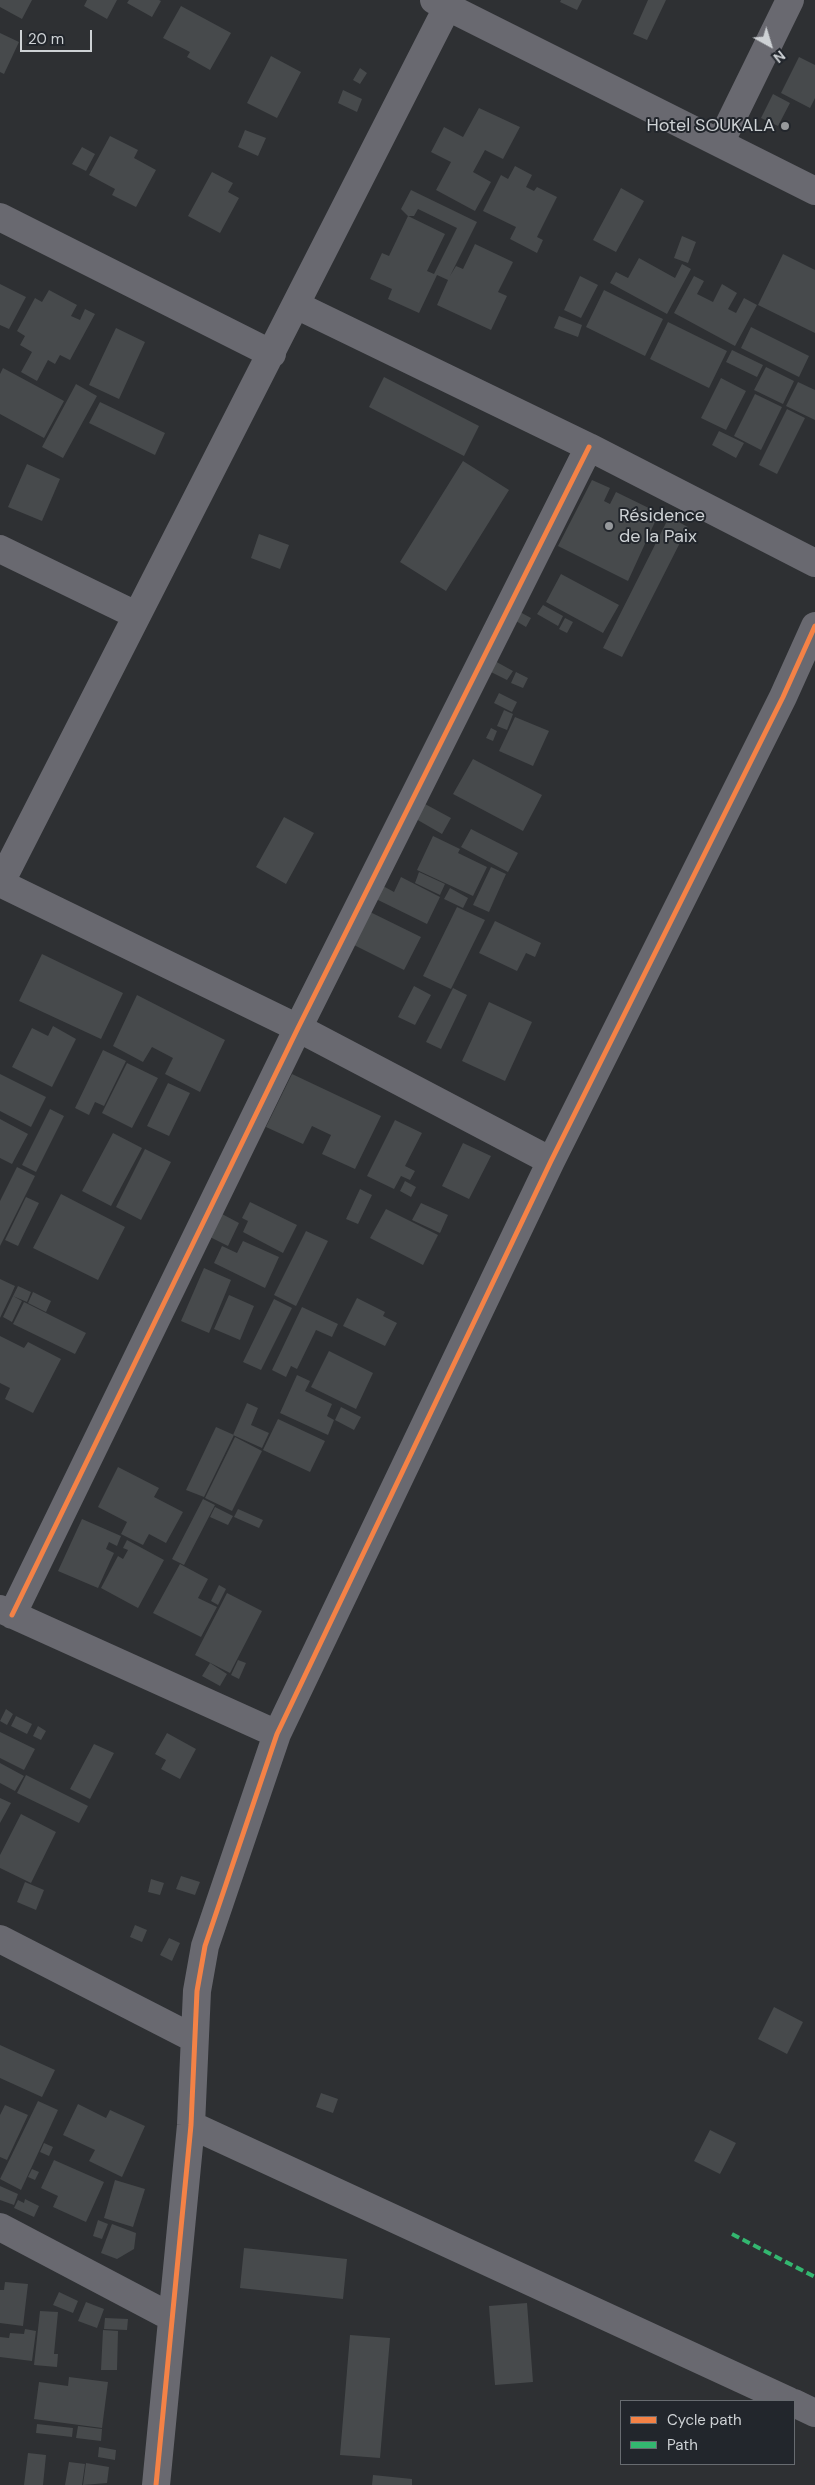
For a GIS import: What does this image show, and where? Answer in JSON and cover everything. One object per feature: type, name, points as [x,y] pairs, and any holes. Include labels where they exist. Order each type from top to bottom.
[{"type":"street","points":[[720,143],[790,0]]},
{"type":"street","points":[[551,1161],[298,1028],[0,884],[136,615],[272,354],[444,2],[815,191]]},
{"type":"street","points":[[0,217],[272,354]]},
{"type":"street","points":[[296,305],[589,447],[815,563]]},
{"type":"street","points":[[277,1734],[6,1612],[589,447]]},
{"type":"street","points":[[0,549],[136,615]]},
{"type":"street","points":[[156,2485],[191,2125],[193,2038],[197,1991],[205,1946],[277,1734],[551,1161],[783,697],[815,626]]},
{"type":"street","points":[[0,1938],[193,2038]]},
{"type":"street","points":[[191,2125],[787,2400]]},
{"type":"street","points":[[0,2227],[171,2317]]},
{"type":"street","points":[[795,2404],[815,2413]]},
{"type":"building","points":[[0,0],[32,0],[22,19],[0,7]]},
{"type":"building","points":[[87,0],[117,0],[107,19],[84,6]]},
{"type":"building","points":[[129,0],[161,1],[152,17],[127,3]]},
{"type":"building","points":[[561,0],[582,0],[577,10],[560,2]]},
{"type":"building","points":[[648,0],[666,0],[647,40],[633,34]]},
{"type":"building","points":[[181,6],[231,33],[210,70],[187,57],[190,52],[163,38]]},
{"type":"building","points":[[0,33],[19,42],[4,74],[0,72]]},
{"type":"building","points":[[271,56],[301,72],[277,118],[247,103]]},
{"type":"building","points":[[799,57],[815,65],[815,98],[810,108],[781,93]]},
{"type":"building","points":[[360,68],[367,73],[360,84],[353,80]]},
{"type":"building","points":[[343,90],[362,99],[357,112],[338,103]]},
{"type":"building","points":[[773,94],[790,103],[778,126],[761,118]]},
{"type":"building","points":[[479,108],[520,127],[503,159],[485,150],[473,172],[491,182],[475,211],[436,190],[451,162],[431,152],[444,127],[463,137]]},
{"type":"building","points":[[245,130],[266,138],[258,156],[238,147]]},
{"type":"building","points":[[110,136],[138,150],[134,158],[156,170],[136,207],[112,195],[115,189],[89,175]]},
{"type":"building","points":[[82,147],[95,154],[86,171],[72,164]]},
{"type":"building","points":[[515,166],[532,175],[526,187],[534,191],[537,187],[557,197],[537,237],[543,240],[537,253],[510,239],[516,227],[483,211],[501,175],[508,179]]},
{"type":"building","points":[[212,172],[233,183],[228,192],[239,198],[220,233],[188,216]]},
{"type":"building","points":[[621,188],[644,201],[616,252],[593,240]]},
{"type":"building","points":[[411,190],[477,222],[450,276],[456,266],[463,269],[475,244],[513,262],[498,292],[507,296],[491,330],[437,305],[448,280],[437,275],[419,313],[388,299],[392,289],[370,279],[382,253],[389,256],[408,216],[401,209]],"holes":[[[418,209],[457,228],[434,274],[427,271],[445,234],[408,216],[414,216]]]},
{"type":"building","points":[[682,236],[696,242],[688,263],[674,258]]},
{"type":"building","points":[[783,254],[815,270],[815,333],[758,305]]},
{"type":"building","points":[[639,258],[675,278],[682,264],[691,269],[667,314],[610,283],[616,272],[628,278]]},
{"type":"building","points":[[580,276],[598,285],[581,318],[564,310]]},
{"type":"building","points":[[694,276],[704,281],[697,294],[713,302],[722,284],[737,293],[728,309],[736,313],[744,298],[757,305],[735,346],[674,313]]},
{"type":"building","points":[[0,284],[26,297],[9,329],[0,325]]},
{"type":"building","points":[[49,290],[77,305],[71,316],[80,320],[85,309],[95,314],[70,360],[60,355],[55,364],[48,360],[37,381],[21,372],[32,352],[20,345],[25,336],[17,331],[35,298],[42,302]]},
{"type":"building","points":[[604,290],[663,319],[645,356],[586,327]]},
{"type":"building","points":[[559,316],[582,325],[578,337],[554,328]]},
{"type":"building","points":[[668,322],[727,351],[709,388],[650,359]]},
{"type":"building","points":[[751,327],[809,356],[799,377],[741,348]]},
{"type":"building","points":[[116,328],[145,342],[119,399],[89,385]]},
{"type":"building","points":[[732,350],[763,365],[757,377],[726,362]]},
{"type":"building","points":[[766,367],[794,381],[783,404],[754,390]]},
{"type":"building","points":[[3,368],[64,401],[44,438],[0,414],[0,374]]},
{"type":"building","points":[[384,377],[479,426],[464,456],[369,407]]},
{"type":"building","points":[[721,378],[746,391],[726,430],[701,418]]},
{"type":"building","points":[[798,382],[815,390],[815,420],[786,406]]},
{"type":"building","points":[[76,384],[97,396],[63,458],[42,447]]},
{"type":"building","points":[[755,394],[782,407],[761,450],[734,436]]},
{"type":"building","points":[[100,402],[165,433],[155,455],[89,423]]},
{"type":"building","points":[[787,409],[805,418],[777,474],[759,465]]},
{"type":"building","points":[[719,431],[744,443],[736,458],[712,445]]},
{"type":"building","points":[[463,461],[509,490],[446,591],[400,562]]},
{"type":"building","points":[[27,464],[60,479],[42,521],[8,507]]},
{"type":"building","points":[[592,480],[610,488],[604,501],[610,504],[616,492],[659,513],[628,581],[558,546]]},
{"type":"building","points":[[669,517],[688,527],[622,657],[603,648]]},
{"type":"building","points":[[259,534],[289,545],[280,569],[251,558]]},
{"type":"building","points":[[561,574],[619,605],[603,633],[546,602]]},
{"type":"building","points":[[543,605],[563,616],[558,626],[537,614]]},
{"type":"building","points":[[520,612],[531,618],[526,627],[516,621]]},
{"type":"building","points":[[565,618],[573,622],[567,633],[559,629]]},
{"type":"building","points":[[493,660],[513,671],[507,680],[487,670]]},
{"type":"building","points":[[516,672],[528,678],[523,688],[511,683]]},
{"type":"building","points":[[499,693],[517,702],[512,712],[494,703]]},
{"type":"building","points":[[504,710],[513,714],[507,730],[497,726]]},
{"type":"building","points":[[515,717],[549,731],[533,766],[499,751]]},
{"type":"building","points":[[491,728],[497,731],[493,741],[486,738]]},
{"type":"building","points":[[473,759],[542,795],[523,831],[453,794]]},
{"type":"building","points":[[425,804],[451,818],[442,834],[416,819]]},
{"type":"building","points":[[284,817],[314,833],[286,884],[256,867]]},
{"type":"building","points":[[471,829],[518,853],[508,872],[461,847]]},
{"type":"building","points":[[433,836],[460,849],[458,853],[487,867],[473,896],[417,870]]},
{"type":"building","points":[[491,867],[506,874],[489,912],[473,905]]},
{"type":"building","points":[[419,872],[445,884],[440,895],[415,883]]},
{"type":"building","points":[[401,877],[440,897],[427,924],[376,899],[383,886],[394,892]]},
{"type":"building","points":[[450,888],[468,898],[463,908],[444,899]]},
{"type":"building","points":[[457,907],[485,920],[451,989],[423,976]]},
{"type":"building","points":[[366,910],[421,937],[404,970],[350,943]]},
{"type":"building","points":[[495,921],[541,943],[535,957],[526,953],[517,971],[479,953]]},
{"type":"building","points":[[42,954],[123,993],[101,1039],[19,1001]]},
{"type":"building","points":[[414,986],[431,995],[415,1025],[398,1017]]},
{"type":"building","points":[[453,988],[467,995],[441,1049],[426,1042]]},
{"type":"building","points":[[137,995],[225,1040],[200,1092],[165,1074],[173,1058],[152,1047],[143,1062],[113,1046]]},
{"type":"building","points":[[489,1002],[532,1022],[505,1081],[462,1061]]},
{"type":"building","points":[[53,1026],[76,1039],[52,1087],[12,1067],[32,1028],[48,1036]]},
{"type":"building","points":[[103,1050],[126,1061],[104,1106],[95,1102],[89,1115],[75,1108]]},
{"type":"building","points":[[127,1063],[158,1078],[132,1128],[102,1113]]},
{"type":"building","points":[[0,1074],[46,1097],[31,1127],[0,1111]]},
{"type":"building","points":[[292,1074],[381,1116],[355,1169],[322,1154],[331,1135],[312,1126],[303,1144],[266,1127]]},
{"type":"building","points":[[168,1083],[190,1093],[169,1136],[147,1126]]},
{"type":"building","points":[[50,1109],[64,1116],[36,1172],[22,1165]]},
{"type":"building","points":[[0,1119],[28,1134],[12,1164],[0,1158]]},
{"type":"building","points":[[395,1120],[422,1133],[405,1166],[415,1171],[410,1180],[401,1176],[394,1189],[367,1176]]},
{"type":"building","points":[[113,1133],[142,1148],[111,1206],[82,1191]]},
{"type":"building","points":[[463,1143],[491,1156],[469,1199],[442,1186]]},
{"type":"building","points":[[145,1149],[171,1162],[141,1220],[116,1207]]},
{"type":"building","points":[[17,1167],[35,1176],[0,1246],[0,1201]]},
{"type":"building","points":[[405,1181],[416,1187],[411,1197],[400,1191]]},
{"type":"building","points":[[360,1189],[372,1195],[358,1224],[346,1219]]},
{"type":"building","points":[[61,1194],[125,1227],[98,1280],[33,1248]]},
{"type":"building","points":[[26,1197],[39,1203],[18,1246],[5,1240]]},
{"type":"building","points":[[250,1202],[297,1225],[283,1253],[243,1232],[248,1221],[242,1218]]},
{"type":"building","points":[[421,1203],[448,1215],[440,1233],[412,1220]]},
{"type":"building","points":[[386,1209],[438,1235],[423,1265],[370,1238]]},
{"type":"building","points":[[222,1214],[239,1223],[228,1246],[210,1237]]},
{"type":"building","points":[[306,1231],[328,1241],[296,1306],[274,1295]]},
{"type":"building","points":[[243,1241],[279,1257],[265,1288],[214,1263],[222,1246],[237,1253]]},
{"type":"building","points":[[204,1268],[231,1280],[209,1333],[181,1321]]},
{"type":"building","points":[[0,1279],[15,1286],[0,1318]]},
{"type":"building","points":[[18,1286],[31,1292],[27,1302],[13,1296]]},
{"type":"building","points":[[33,1292],[51,1301],[46,1312],[28,1303]]},
{"type":"building","points":[[229,1295],[254,1306],[240,1340],[214,1329]]},
{"type":"building","points":[[13,1296],[22,1301],[12,1322],[3,1317]]},
{"type":"building","points":[[357,1298],[385,1312],[383,1316],[397,1323],[385,1346],[343,1326]]},
{"type":"building","points":[[274,1299],[292,1308],[261,1370],[243,1362]]},
{"type":"building","points":[[24,1302],[86,1333],[75,1354],[13,1324]]},
{"type":"building","points":[[302,1307],[338,1324],[332,1337],[316,1330],[297,1369],[291,1366],[286,1377],[272,1370]]},
{"type":"building","points":[[0,1336],[24,1348],[28,1342],[61,1359],[33,1413],[5,1399],[10,1388],[0,1383]]},
{"type":"building","points":[[329,1351],[373,1373],[356,1409],[311,1387]]},
{"type":"building","points":[[297,1375],[310,1381],[305,1391],[332,1404],[327,1416],[334,1420],[328,1435],[280,1413]]},
{"type":"building","points":[[247,1403],[258,1408],[251,1425],[269,1433],[262,1448],[233,1435]]},
{"type":"building","points":[[341,1407],[361,1417],[354,1430],[335,1420]]},
{"type":"building","points":[[278,1419],[325,1441],[310,1472],[263,1450]]},
{"type":"building","points":[[216,1427],[234,1435],[204,1497],[186,1490]]},
{"type":"building","points":[[235,1437],[262,1451],[232,1511],[205,1498]]},
{"type":"building","points":[[118,1467],[159,1488],[154,1497],[183,1512],[166,1543],[149,1534],[143,1545],[121,1534],[127,1522],[98,1507]]},
{"type":"building","points":[[203,1499],[215,1505],[184,1565],[172,1559]]},
{"type":"building","points":[[215,1507],[233,1516],[228,1525],[210,1517]]},
{"type":"building","points":[[238,1509],[263,1520],[259,1528],[234,1517]]},
{"type":"building","points":[[82,1519],[121,1536],[117,1546],[109,1542],[106,1549],[114,1553],[98,1588],[58,1571]]},
{"type":"building","points":[[127,1540],[164,1560],[138,1608],[101,1588],[118,1556],[123,1559],[128,1550],[123,1548]]},
{"type":"building","points":[[180,1564],[208,1579],[198,1598],[217,1607],[201,1637],[153,1613]]},
{"type":"building","points":[[219,1585],[226,1589],[218,1605],[211,1601]]},
{"type":"building","points":[[227,1593],[262,1611],[230,1673],[195,1655]]},
{"type":"building","points":[[238,1660],[246,1663],[239,1679],[231,1675]]},
{"type":"building","points":[[210,1663],[227,1674],[220,1686],[202,1676]]},
{"type":"building","points":[[6,1709],[13,1714],[7,1725],[0,1721]]},
{"type":"building","points":[[16,1716],[32,1724],[27,1734],[11,1726]]},
{"type":"building","points":[[38,1726],[46,1731],[41,1740],[33,1736]]},
{"type":"building","points":[[0,1732],[35,1749],[24,1770],[0,1758]]},
{"type":"building","points":[[167,1733],[196,1749],[180,1779],[161,1769],[166,1760],[155,1754]]},
{"type":"building","points":[[94,1744],[114,1753],[90,1799],[70,1789]]},
{"type":"building","points":[[0,1763],[24,1776],[15,1791],[0,1783]]},
{"type":"building","points":[[26,1775],[88,1806],[79,1823],[17,1793]]},
{"type":"building","points":[[0,1798],[11,1803],[0,1823]]},
{"type":"building","points":[[21,1814],[56,1832],[31,1883],[0,1868],[0,1855]]},
{"type":"building","points":[[181,1876],[200,1882],[195,1895],[176,1889]]},
{"type":"building","points":[[151,1879],[164,1883],[160,1895],[148,1892]]},
{"type":"building","points":[[25,1882],[44,1890],[36,1910],[17,1902]]},
{"type":"building","points":[[135,1925],[147,1930],[142,1942],[130,1937]]},
{"type":"building","points":[[169,1938],[180,1943],[172,1961],[160,1955]]},
{"type":"building","points":[[774,2007],[803,2022],[787,2054],[758,2039]]},
{"type":"building","points":[[0,2045],[55,2070],[42,2097],[0,2078]]},
{"type":"building","points":[[321,2093],[338,2099],[333,2113],[316,2107]]},
{"type":"building","points":[[38,2101],[58,2110],[21,2190],[0,2179]]},
{"type":"building","points":[[78,2104],[106,2118],[110,2110],[145,2126],[122,2177],[89,2161],[95,2150],[63,2135]]},
{"type":"building","points":[[5,2105],[28,2115],[7,2160],[0,2157],[0,2115]]},
{"type":"building","points":[[710,2130],[736,2143],[720,2174],[694,2161]]},
{"type":"building","points":[[44,2143],[53,2147],[49,2156],[40,2152]]},
{"type":"building","points":[[54,2160],[104,2182],[86,2222],[53,2207],[58,2196],[41,2188]]},
{"type":"building","points":[[32,2169],[39,2172],[35,2180],[28,2177]]},
{"type":"building","points":[[115,2180],[145,2189],[133,2227],[104,2218]]},
{"type":"building","points":[[0,2186],[18,2194],[14,2205],[0,2200]]},
{"type":"building","points":[[25,2199],[39,2206],[34,2217],[14,2208],[18,2200],[24,2203]]},
{"type":"building","points":[[98,2220],[108,2224],[102,2239],[93,2236]]},
{"type":"building","points":[[112,2224],[136,2233],[134,2249],[117,2259],[101,2253]]},
{"type":"building","points":[[244,2248],[347,2259],[343,2299],[240,2288]]},
{"type":"building","points":[[5,2282],[28,2284],[23,2326],[0,2323],[0,2290],[4,2290]]},
{"type":"building","points":[[59,2292],[78,2301],[73,2313],[53,2305]]},
{"type":"building","points":[[86,2302],[104,2309],[97,2328],[78,2321]]},
{"type":"building","points":[[527,2303],[533,2382],[495,2385],[489,2306]]},
{"type":"building","points":[[40,2311],[58,2312],[54,2354],[58,2354],[57,2367],[34,2365]]},
{"type":"building","points":[[105,2318],[128,2319],[127,2330],[104,2329]]},
{"type":"building","points":[[25,2329],[36,2331],[32,2361],[0,2357],[0,2337],[9,2338],[10,2333],[24,2334]]},
{"type":"building","points":[[103,2330],[118,2331],[117,2370],[101,2370]]},
{"type":"building","points":[[350,2335],[390,2338],[380,2458],[340,2455]]},
{"type":"building","points":[[69,2377],[108,2382],[102,2428],[34,2419],[39,2382],[68,2386]]},
{"type":"building","points":[[37,2424],[73,2428],[72,2437],[36,2433]]},
{"type":"building","points":[[78,2426],[102,2429],[101,2441],[76,2438]]},
{"type":"building","points":[[99,2447],[116,2450],[115,2460],[98,2457]]},
{"type":"building","points":[[28,2453],[46,2455],[43,2485],[24,2485]]},
{"type":"building","points":[[69,2462],[85,2464],[82,2485],[65,2485]]},
{"type":"building","points":[[86,2463],[109,2467],[107,2483],[83,2485]]},
{"type":"building","points":[[373,2475],[412,2479],[412,2485],[372,2485]]},
{"type":"marked path","points":[[732,2234],[815,2277]]},
{"type":"cycle path","points":[[12,1615],[298,1028],[589,447]]},
{"type":"cycle path","points":[[156,2485],[191,2125],[197,1991],[205,1946],[277,1734],[551,1161],[783,697],[815,626]]},
{"type":"place","name":"Hotel SOUKALA","points":[[785,126]]},
{"type":"place","name":"Résidence de la Paix","points":[[609,526]]}]
